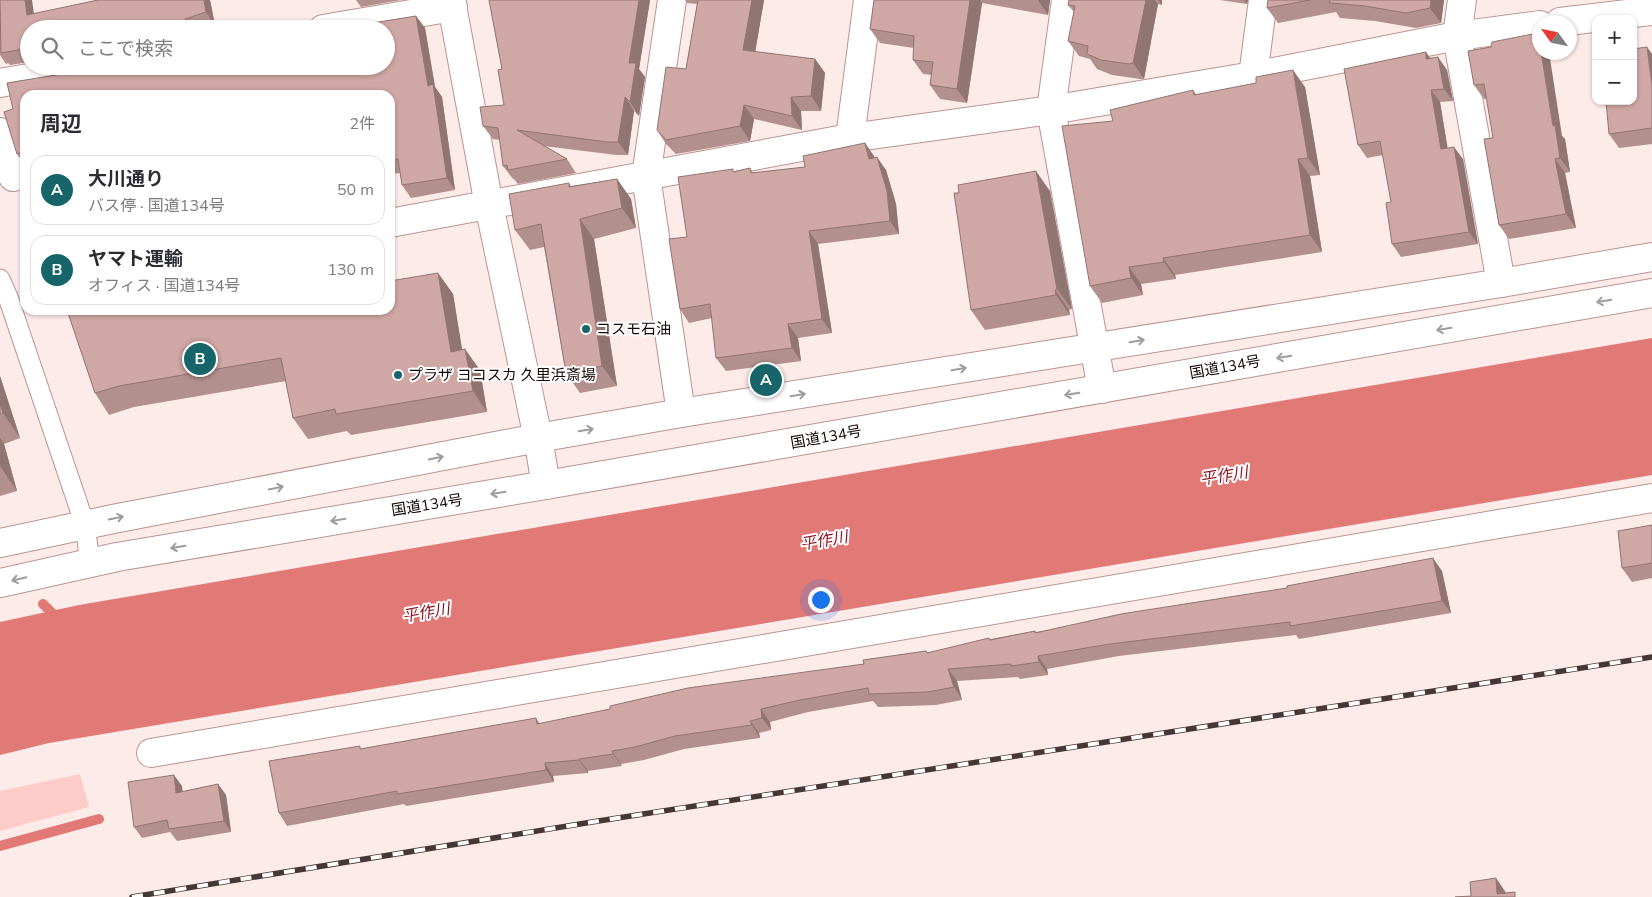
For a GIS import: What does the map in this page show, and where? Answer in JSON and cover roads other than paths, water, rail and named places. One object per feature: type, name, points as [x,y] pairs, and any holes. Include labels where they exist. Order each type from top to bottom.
[{"type":"main road","points":[[672,0],[646,176],[680,413]]},
{"type":"main road","points":[[850,138],[868,0]]},
{"type":"main road","points":[[1066,0],[1051,110],[1102,389]]},
{"type":"main road","points":[[1253,76],[1263,0]]},
{"type":"main road","points":[[1462,0],[1457,36],[1500,283]]},
{"type":"main road","points":[[369,20],[452,4],[489,205],[538,438],[546,485]]},
{"type":"main road","points":[[1577,20],[1652,11]]},
{"type":"main road","points":[[395,222],[850,138],[1051,110],[1253,76],[1457,36],[1532,26]]},
{"type":"main road","points":[[0,83],[46,75]]},
{"type":"main road","points":[[0,132],[13,177]]},
{"type":"main road","points":[[0,543],[538,438],[680,413],[1500,283],[1652,256]]},
{"type":"main road","name":"国道134号","points":[[0,583],[117,557],[546,485],[1652,293]]},
{"type":"main road","points":[[151,753],[1652,498]]},
{"type":"lane","points":[[0,279],[85,525],[90,563]]},
{"type":"water","name":"平作川","points":[[1652,338],[1652,475],[49,743],[0,755],[0,622],[79,605]]},
{"type":"waterway","points":[[43,604],[60,621]]},
{"type":"waterway","points":[[0,846],[99,819]]},
{"type":"railway","points":[[132,897],[592,822],[1652,657]]},
{"type":"place","name":"コスモ石油","points":[[586,329]]},
{"type":"place","name":"ヤマト運輸","points":[[200,359]]},
{"type":"place","name":"プラザ ヨコスカ 久里浜斎場","points":[[398,375]]},
{"type":"place","name":"大川通り","points":[[766,380]]}]
